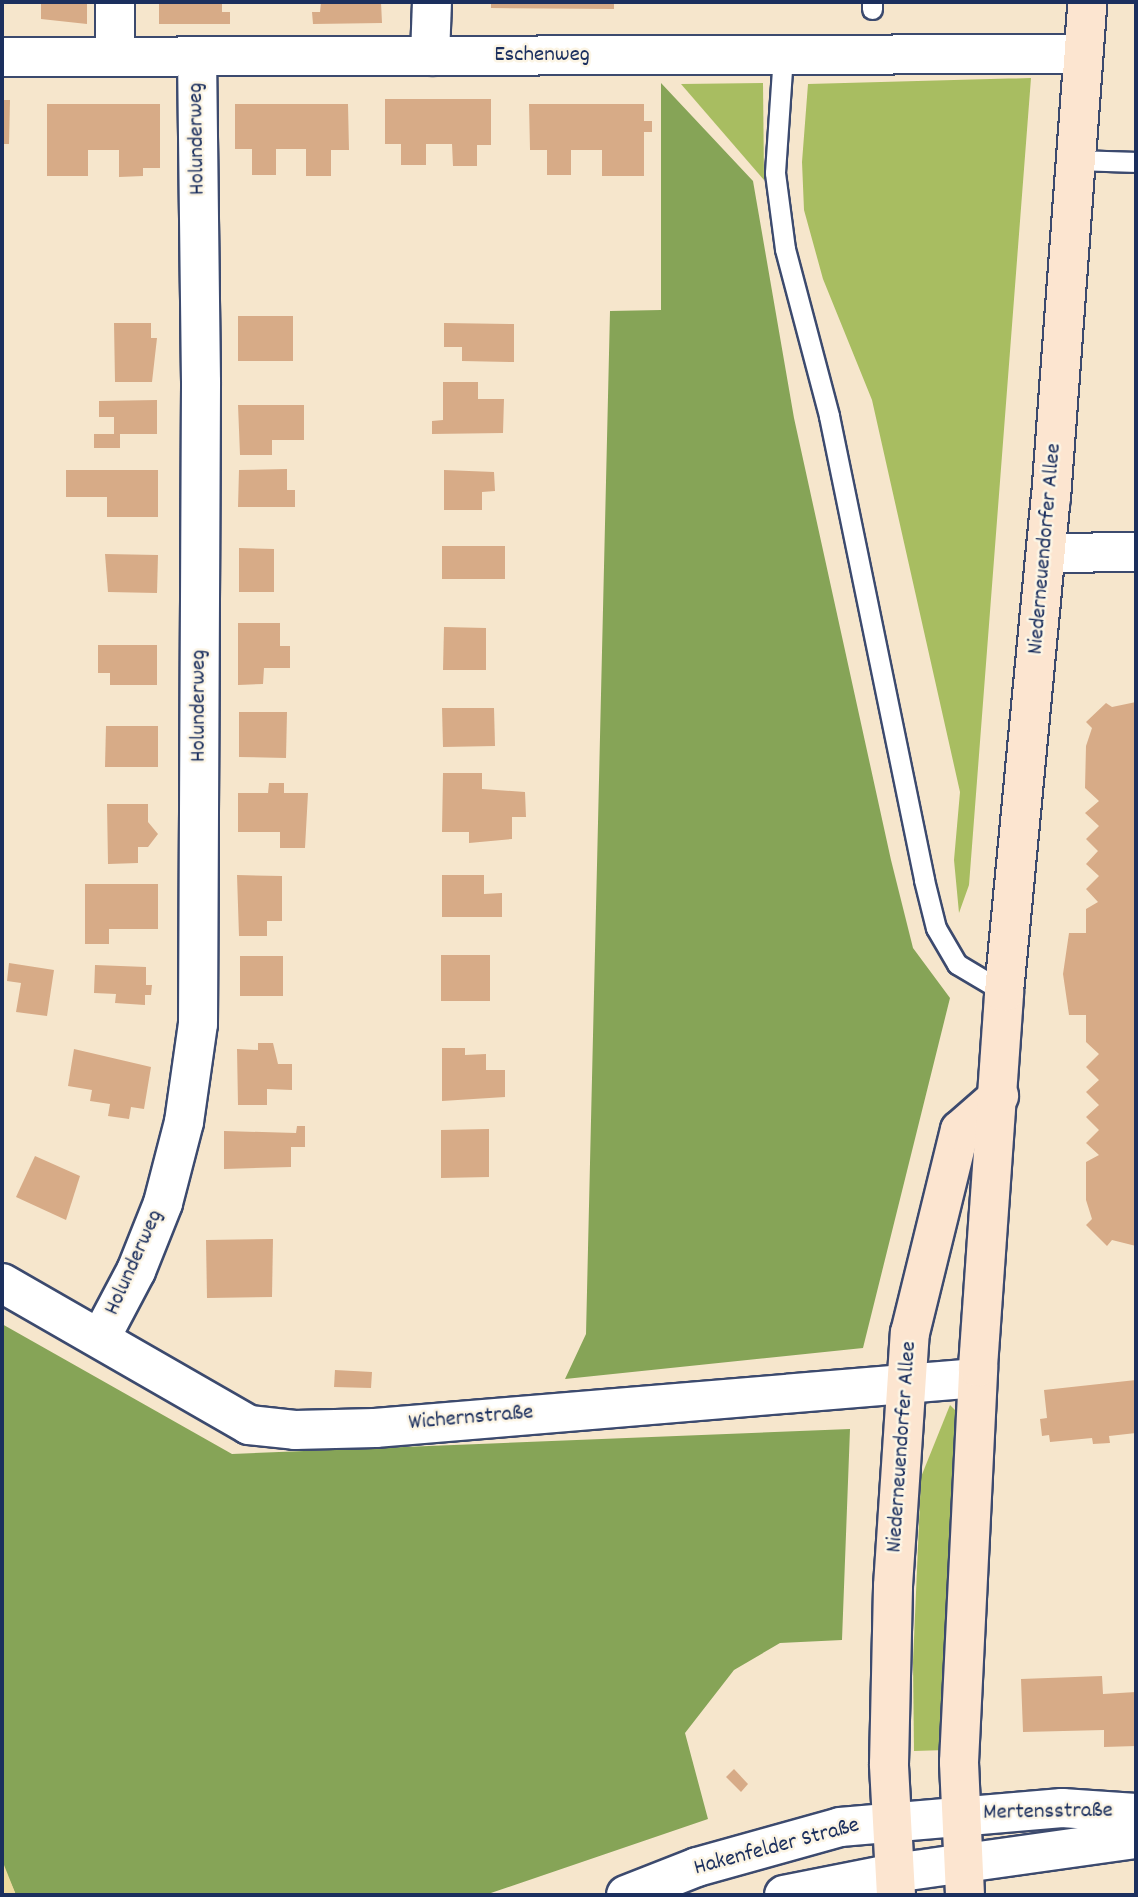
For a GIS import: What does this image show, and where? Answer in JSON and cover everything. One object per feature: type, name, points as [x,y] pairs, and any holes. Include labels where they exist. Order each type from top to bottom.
[{"type":"main road","name":"Niederneuendorfer Allee","points":[[964,1879],[960,1815],[977,1378],[999,1096],[1004,992],[1046,553],[1087,2]]},
{"type":"main road","name":"Niederneuendorfer Allee","points":[[895,1884],[891,1821],[893,1586],[904,1381],[910,1333],[960,1130],[999,1096]]},
{"type":"street","points":[[115,57],[116,2]]},
{"type":"street","points":[[430,56],[432,2]]},
{"type":"street","name":"Eschenweg","points":[[2,57],[1082,54]]},
{"type":"street","name":"Holunderweg","points":[[101,1337],[136,1271],[163,1203],[184,1122],[198,1024],[201,383],[197,57]]},
{"type":"street","points":[[1046,553],[1136,552]]},
{"type":"street","name":"Wichernstraße","points":[[2,1283],[101,1337],[249,1425],[295,1430],[375,1428],[904,1381],[977,1378]]},
{"type":"street","name":"Mertensstraße","points":[[891,1821],[1062,1808],[1136,1813]]},
{"type":"street","name":"Hakenfelder Straße","points":[[626,1895],[697,1867],[840,1827],[891,1821]]},
{"type":"street","name":"Mertensstraße","points":[[895,1884],[964,1879],[1136,1839]]},
{"type":"street","name":"Hakenfelder Straße","points":[[784,1895],[895,1884]]},
{"type":"lane","points":[[783,55],[775,173],[785,249],[829,416],[924,880],[936,928],[957,964],[1004,992]]},
{"type":"lane","points":[[1076,160],[1136,162]]},
{"type":"green space","points":[[1031,78],[969,885],[959,913],[954,860],[960,792],[872,400],[823,279],[804,210],[802,162],[808,84]]},
{"type":"green space","points":[[661,83],[753,181],[794,418],[891,860],[913,948],[950,998],[863,1348],[565,1379],[586,1334],[610,311],[661,310]]},
{"type":"green space","points":[[763,83],[764,180],[681,84]]},
{"type":"green space","points":[[2,1324],[232,1454],[850,1429],[842,1640],[780,1643],[734,1670],[685,1733],[708,1819],[485,1895],[16,1895],[2,1863]]},
{"type":"green space","points":[[950,1405],[957,1412],[946,1750],[914,1751],[913,1662],[921,1477]]},
{"type":"sand","points":[[2,1863],[4,1865],[16,1895],[2,1895]]},
{"type":"building","points":[[41,2],[87,2],[87,24],[41,19]]},
{"type":"building","points":[[142,2],[222,2],[222,12],[230,12],[230,24],[159,24],[159,4]]},
{"type":"building","points":[[321,2],[381,2],[382,23],[313,24],[312,12],[320,12]]},
{"type":"building","points":[[491,2],[614,2],[614,9],[491,8]]},
{"type":"building","points":[[385,99],[491,99],[491,145],[477,145],[477,166],[453,166],[452,144],[426,144],[426,165],[401,165],[401,144],[385,144]]},
{"type":"building","points":[[2,100],[10,100],[9,144],[2,144]]},
{"type":"building","points":[[47,104],[160,104],[160,168],[143,168],[143,176],[119,177],[119,150],[88,150],[88,176],[47,176]]},
{"type":"building","points":[[235,104],[348,104],[349,150],[331,150],[331,176],[306,176],[306,149],[276,149],[276,175],[252,175],[252,149],[235,149]]},
{"type":"building","points":[[529,104],[644,104],[644,121],[652,121],[652,132],[644,132],[644,176],[602,176],[602,150],[571,150],[571,175],[547,175],[547,150],[530,150]]},
{"type":"building","points":[[238,316],[293,316],[293,361],[238,361]]},
{"type":"building","points":[[114,323],[151,323],[151,338],[157,338],[152,382],[115,382]]},
{"type":"building","points":[[444,323],[514,324],[514,362],[462,361],[462,347],[444,347]]},
{"type":"building","points":[[443,382],[478,382],[478,399],[504,399],[503,433],[432,434],[432,421],[443,420]]},
{"type":"building","points":[[157,400],[157,434],[120,434],[120,448],[94,448],[94,434],[114,434],[114,417],[99,417],[99,401]]},
{"type":"building","points":[[238,405],[304,405],[304,440],[272,440],[272,455],[240,455]]},
{"type":"building","points":[[287,469],[287,490],[295,490],[295,507],[238,507],[239,470]]},
{"type":"building","points":[[66,470],[158,470],[158,517],[107,517],[107,497],[66,497]]},
{"type":"building","points":[[444,470],[494,472],[495,491],[482,492],[482,510],[444,510]]},
{"type":"building","points":[[442,546],[505,546],[505,579],[442,579]]},
{"type":"building","points":[[239,548],[274,549],[274,592],[239,592]]},
{"type":"building","points":[[105,554],[158,555],[157,593],[108,592]]},
{"type":"building","points":[[238,623],[280,623],[280,646],[290,646],[290,668],[264,668],[263,684],[238,685]]},
{"type":"building","points":[[444,627],[486,628],[486,670],[443,670]]},
{"type":"building","points":[[98,645],[157,645],[157,685],[110,685],[110,673],[98,673]]},
{"type":"building","points":[[1136,702],[1136,1246],[1112,1240],[1107,1246],[1086,1225],[1092,1219],[1086,1200],[1086,1162],[1099,1155],[1086,1143],[1099,1130],[1086,1117],[1099,1105],[1086,1092],[1099,1080],[1086,1067],[1099,1054],[1086,1042],[1086,1015],[1069,1015],[1063,974],[1069,933],[1086,933],[1086,909],[1098,902],[1086,889],[1099,876],[1086,864],[1098,851],[1086,839],[1099,826],[1085,813],[1099,801],[1085,788],[1086,746],[1092,728],[1086,722],[1106,703],[1112,707]]},
{"type":"building","points":[[442,708],[494,708],[495,746],[443,747]]},
{"type":"building","points":[[239,712],[287,712],[286,758],[239,757]]},
{"type":"building","points":[[106,726],[158,726],[158,767],[105,767]]},
{"type":"building","points":[[443,773],[482,773],[482,789],[525,792],[526,817],[512,817],[512,839],[469,843],[469,832],[442,832]]},
{"type":"building","points":[[269,783],[284,783],[284,793],[308,793],[305,848],[280,848],[280,832],[238,832],[238,793],[268,793]]},
{"type":"building","points":[[107,804],[148,804],[148,822],[158,834],[148,847],[138,847],[138,863],[108,864]]},
{"type":"building","points":[[237,875],[282,876],[282,921],[267,921],[267,936],[239,936]]},
{"type":"building","points":[[442,875],[484,875],[484,894],[502,893],[502,917],[442,917]]},
{"type":"building","points":[[85,884],[158,884],[158,929],[109,929],[109,944],[85,944]]},
{"type":"building","points":[[441,955],[490,955],[490,1001],[441,1001]]},
{"type":"building","points":[[240,956],[283,956],[283,996],[240,996]]},
{"type":"building","points":[[9,963],[54,970],[47,1016],[16,1012],[21,983],[7,981]]},
{"type":"building","points":[[95,965],[146,967],[146,985],[152,985],[151,995],[145,995],[145,1005],[115,1003],[116,994],[94,993]]},
{"type":"building","points":[[258,1043],[273,1043],[278,1064],[292,1064],[292,1090],[267,1089],[267,1105],[238,1105],[237,1049],[258,1050]]},
{"type":"building","points":[[442,1048],[465,1048],[465,1055],[486,1054],[486,1070],[505,1070],[505,1097],[442,1101]]},
{"type":"building","points":[[74,1049],[151,1067],[144,1109],[131,1107],[129,1119],[108,1116],[110,1104],[90,1101],[92,1090],[68,1086]]},
{"type":"building","points":[[297,1126],[305,1126],[305,1147],[291,1147],[291,1167],[224,1169],[224,1131],[296,1133]]},
{"type":"building","points":[[489,1129],[489,1177],[441,1178],[441,1130]]},
{"type":"building","points":[[35,1156],[80,1176],[66,1220],[16,1197]]},
{"type":"building","points":[[273,1239],[272,1297],[207,1298],[206,1240]]},
{"type":"building","points":[[335,1370],[372,1372],[371,1388],[334,1387]]},
{"type":"building","points":[[1136,1380],[1136,1433],[1109,1436],[1110,1443],[1093,1444],[1092,1438],[1050,1442],[1049,1435],[1042,1436],[1040,1419],[1047,1418],[1044,1390]]},
{"type":"building","points":[[1102,1676],[1103,1694],[1136,1692],[1136,1746],[1104,1747],[1104,1730],[1023,1732],[1021,1679]]},
{"type":"building","points":[[734,1769],[748,1784],[741,1792],[726,1777]]}]
